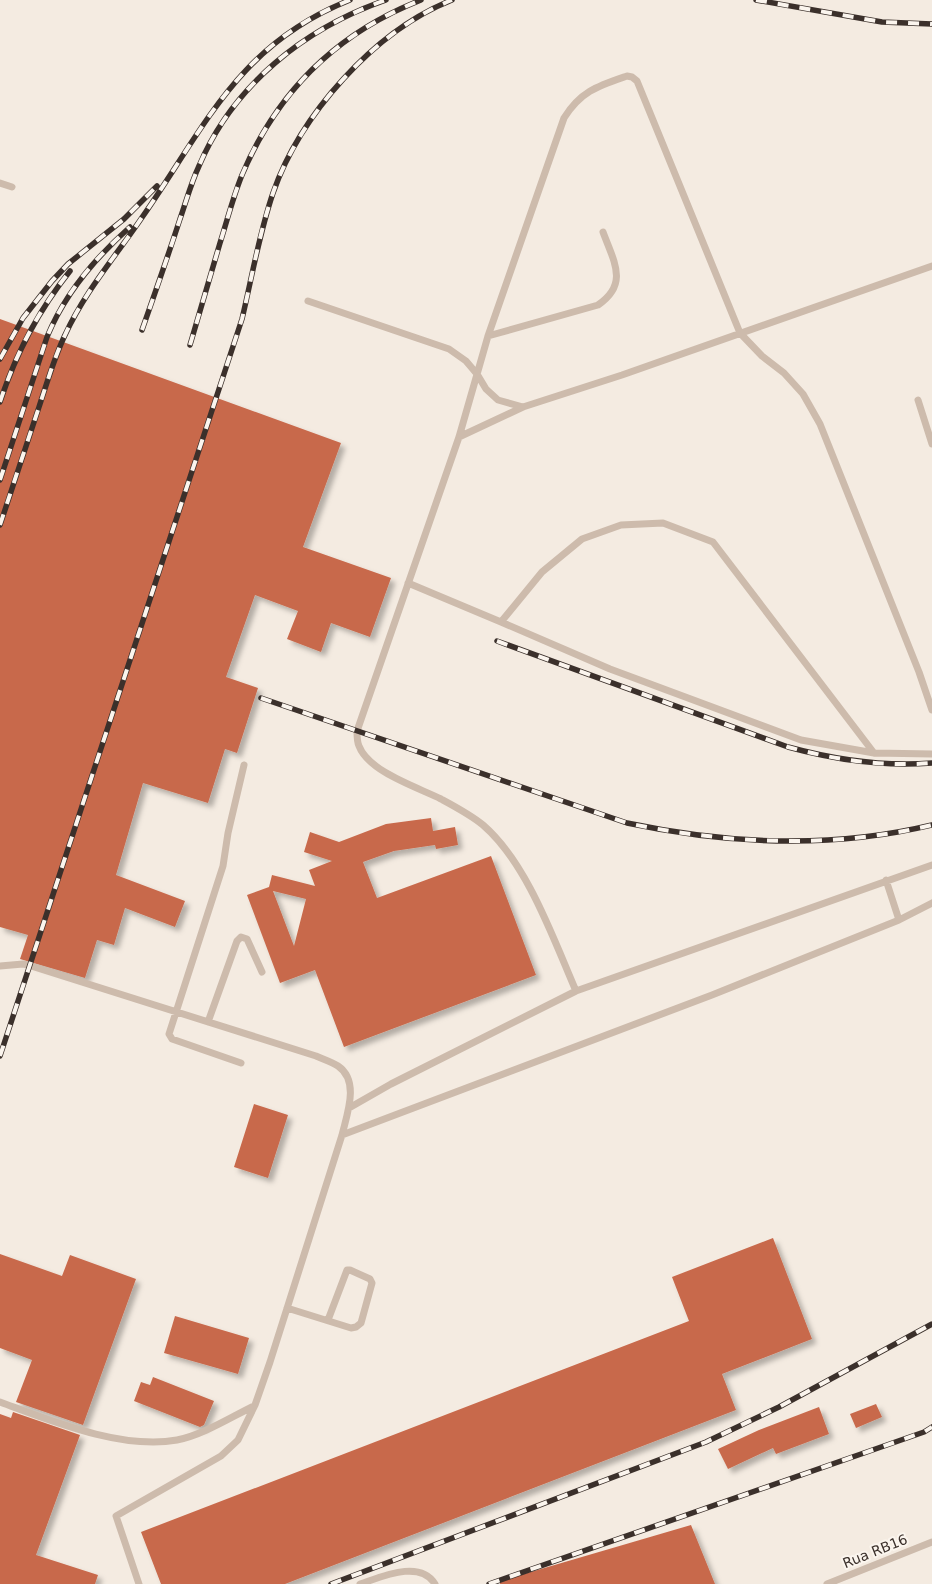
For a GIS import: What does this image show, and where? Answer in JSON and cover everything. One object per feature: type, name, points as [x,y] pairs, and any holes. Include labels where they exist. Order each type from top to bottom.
[{"type":"lane","points":[[576,991],[534,896],[510,855],[483,825],[443,800],[382,770],[366,757],[358,745],[358,727],[459,437],[488,336],[564,118],[580,96],[596,86],[627,76],[635,78],[637,81],[740,333],[762,356],[784,373],[803,394],[820,424],[919,672],[932,710]]},
{"type":"lane","points":[[0,183],[12,187]]},
{"type":"lane","points":[[488,336],[598,305],[610,297],[617,285],[616,267],[603,232]]},
{"type":"lane","points":[[459,437],[523,407],[622,375],[932,266]]},
{"type":"lane","points":[[308,302],[449,349],[466,361],[486,389],[498,400],[523,407]]},
{"type":"lane","points":[[918,400],[932,444]]},
{"type":"lane","points":[[501,622],[542,572],[582,539],[621,525],[663,523],[713,542],[874,753]]},
{"type":"lane","points":[[408,583],[610,669],[801,740],[874,753],[932,754]]},
{"type":"lane","points":[[242,1063],[172,1039],[169,1034],[223,866],[228,833],[244,765]]},
{"type":"lane","points":[[348,1108],[391,1084],[576,991],[886,880],[932,866]]},
{"type":"lane","points":[[886,880],[899,920]]},
{"type":"lane","points":[[342,1135],[712,995],[899,920],[932,903]]},
{"type":"lane","points":[[208,1022],[236,941],[241,937],[247,939],[262,972]]},
{"type":"lane","points":[[0,966],[28,965],[316,1056],[338,1066],[348,1076],[350,1088],[348,1108],[342,1135],[255,1405],[238,1440],[221,1456],[116,1516],[139,1584]]},
{"type":"lane","points":[[287,1308],[351,1328],[356,1327],[361,1324],[372,1283],[370,1279],[347,1270],[328,1320]]},
{"type":"lane","points":[[0,1402],[48,1420],[122,1440],[157,1442],[179,1439],[210,1428],[255,1405]]},
{"type":"lane","name":"Rua RB16","points":[[827,1584],[932,1542]]},
{"type":"lane","points":[[360,1584],[406,1570],[424,1573],[435,1584]]},
{"type":"building","points":[[0,319],[341,443],[303,547],[391,578],[370,637],[331,623],[321,652],[287,639],[298,611],[255,595],[226,677],[258,688],[237,753],[225,749],[208,803],[143,783],[116,875],[185,901],[175,927],[125,908],[114,945],[97,940],[85,978],[20,959],[28,935],[0,927]]},
{"type":"building","points":[[431,818],[433,831],[455,827],[458,845],[436,849],[435,845],[394,851],[363,862],[377,898],[491,856],[536,975],[344,1047],[315,970],[280,983],[247,895],[269,887],[272,875],[315,886],[309,870],[332,861],[304,852],[310,832],[339,842],[386,824]],"holes":[[[273,891],[306,899],[294,946]]]},
{"type":"building","points":[[254,1104],[288,1115],[268,1178],[234,1167]]},
{"type":"building","points":[[773,1238],[812,1339],[722,1374],[736,1410],[285,1584],[161,1584],[141,1532],[689,1321],[672,1277]]},
{"type":"building","points":[[0,1254],[62,1276],[70,1255],[136,1279],[83,1425],[16,1402],[32,1360],[0,1348]]},
{"type":"building","points":[[175,1316],[249,1338],[238,1374],[164,1353]]},
{"type":"building","points":[[153,1377],[214,1401],[204,1425],[200,1427],[134,1401],[141,1382],[150,1385]]},
{"type":"building","points":[[876,1404],[882,1417],[856,1428],[850,1414]]},
{"type":"building","points":[[819,1407],[829,1434],[776,1454],[773,1448],[728,1469],[718,1449],[759,1430]]},
{"type":"building","points":[[13,1412],[80,1435],[36,1555],[98,1575],[95,1584],[0,1584],[0,1414],[11,1418]]},
{"type":"building","points":[[691,1525],[715,1584],[500,1584],[500,1581]]},
{"type":"railway","points":[[0,525],[57,353],[73,319],[91,289],[228,90],[252,64],[280,40],[312,18],[350,0]]},
{"type":"railway","points":[[142,330],[196,172],[213,137],[231,110],[252,85],[300,43],[327,26],[386,0]]},
{"type":"railway","points":[[190,345],[239,183],[256,145],[273,117],[313,69],[337,48],[363,30],[421,0]]},
{"type":"railway","points":[[0,1056],[242,319],[264,224],[273,193],[285,164],[301,134],[321,106],[343,79],[368,54],[395,32],[423,14],[452,0]]},
{"type":"railway","points":[[756,0],[882,22],[932,24]]},
{"type":"railway","points":[[0,359],[23,318],[52,281],[68,264],[124,219],[157,186]]},
{"type":"railway","points":[[0,480],[54,321],[82,277],[130,227]]},
{"type":"railway","points":[[0,402],[13,366],[29,333],[48,301],[70,271]]},
{"type":"railway","points":[[497,641],[788,747],[824,756],[860,761],[896,764],[932,763]]},
{"type":"railway","points":[[261,698],[627,823],[703,836],[780,841],[856,838],[932,825]]},
{"type":"railway","points":[[331,1584],[706,1442],[779,1407],[932,1324]]},
{"type":"railway","points":[[489,1584],[924,1432],[932,1427]]}]
